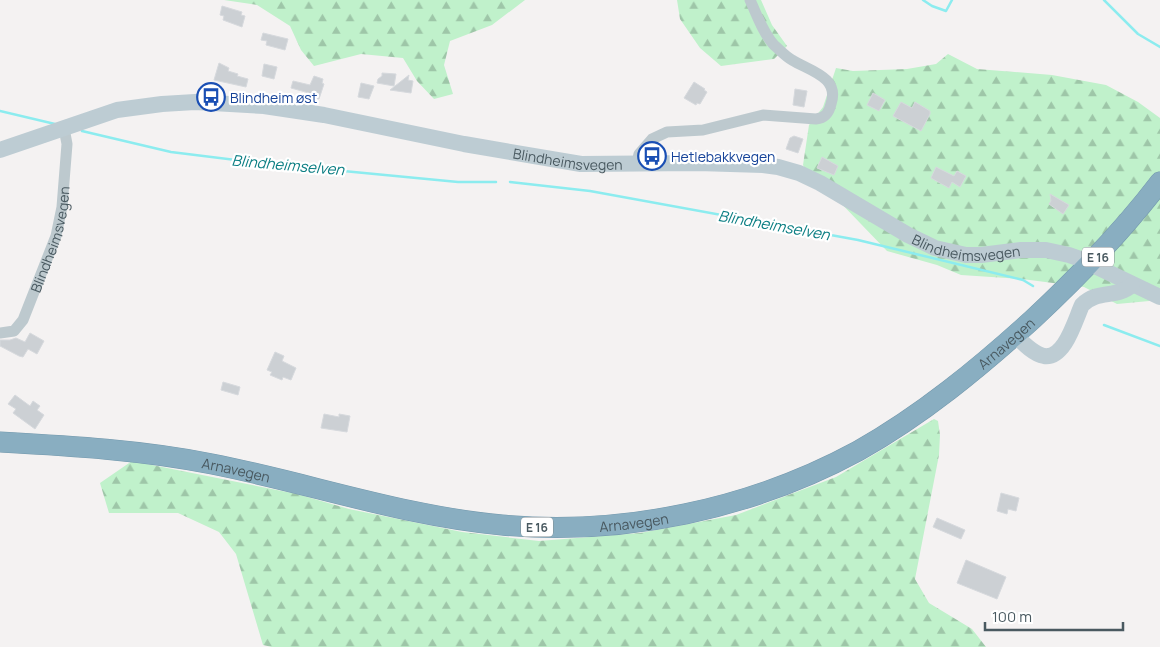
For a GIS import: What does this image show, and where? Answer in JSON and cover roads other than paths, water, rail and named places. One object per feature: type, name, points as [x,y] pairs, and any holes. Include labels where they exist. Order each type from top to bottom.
[{"type":"highway","name":"Arnavegen","points":[[0,442],[97,448],[166,456],[266,476],[393,506],[480,522],[556,527],[627,523],[682,515],[740,500],[787,484],[834,463],[885,434],[929,404],[973,371],[1015,335],[1095,260],[1160,182]]},
{"type":"street","points":[[637,163],[639,154],[652,139],[667,132],[703,130],[763,115],[816,119],[822,118],[827,114],[832,101],[831,85],[828,80],[793,60],[772,43],[750,0]]},
{"type":"street","name":"Blindheimsvegen","points":[[0,150],[116,110],[138,106],[194,102],[264,106],[565,162],[596,165],[637,163],[743,164],[778,167],[806,176],[908,235],[935,248],[966,255],[1021,250],[1046,250],[1069,255],[1160,297]]},
{"type":"street","name":"Blindheimsvegen","points":[[0,332],[8,333],[14,331],[22,320],[56,236],[62,207],[67,144],[64,128]]},
{"type":"street","points":[[1015,335],[1034,352],[1044,356],[1051,355],[1064,346],[1086,300],[1099,294],[1117,293],[1132,285]]},
{"type":"waterway","points":[[923,0],[932,6],[946,11],[952,0]]},
{"type":"waterway","points":[[1104,0],[1138,34],[1160,47]]},
{"type":"waterway","name":"Blindheimselven","points":[[0,111],[55,124]]},
{"type":"waterway","name":"Blindheimselven","points":[[82,131],[171,152],[260,163],[458,182],[496,182]]},
{"type":"waterway","name":"Blindheimselven","points":[[510,182],[590,191],[858,240],[1023,280],[1033,286]]},
{"type":"waterway","name":"Blindheimselven","points":[[1104,325],[1160,346]]},
{"type":"place","name":"Blindheim øst","points":[[211,97]]},
{"type":"place","name":"Hetlebakkvegen","points":[[652,156]]}]
